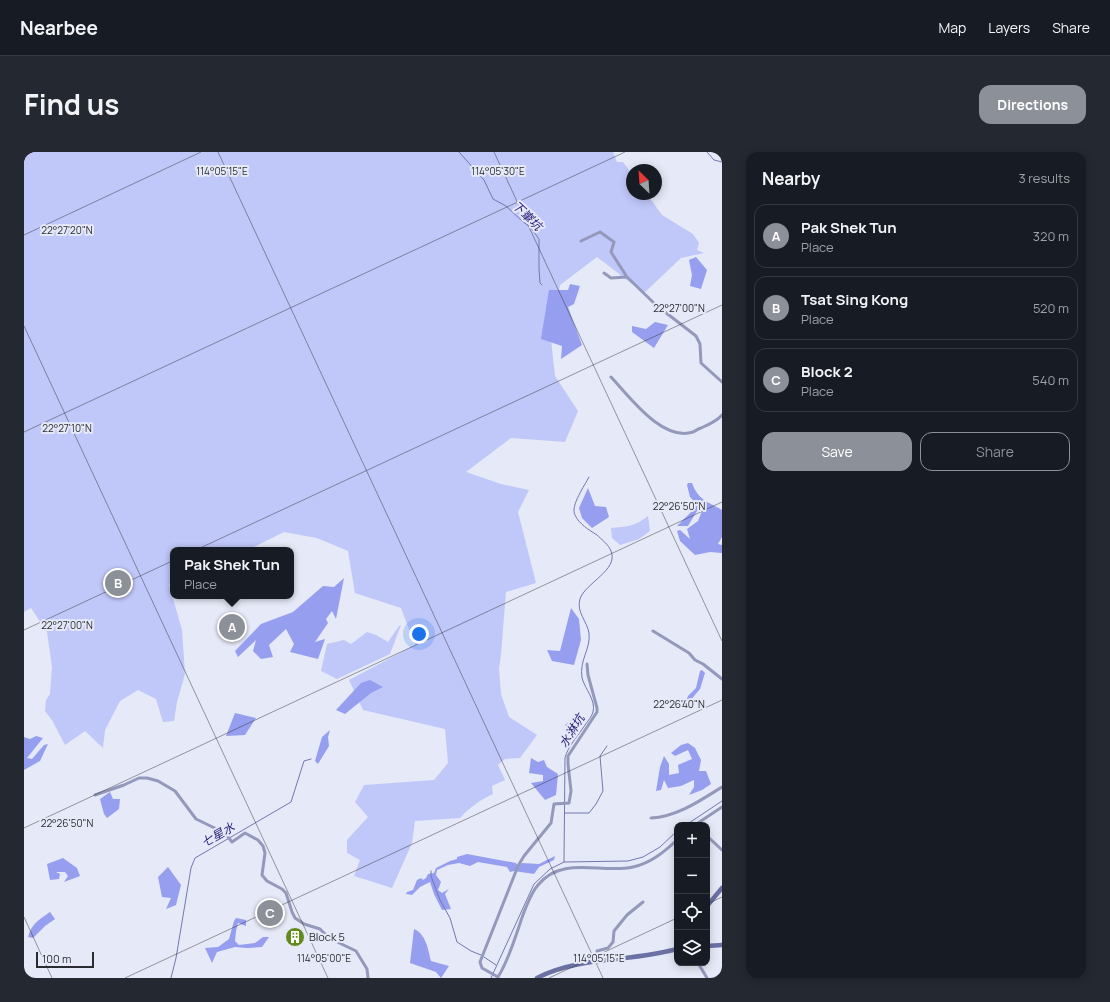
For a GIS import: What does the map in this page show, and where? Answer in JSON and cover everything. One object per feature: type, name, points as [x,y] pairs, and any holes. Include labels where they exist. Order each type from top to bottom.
[{"type":"main road","points":[[710,902],[722,888]]},
{"type":"main road","points":[[710,946],[722,945]]},
{"type":"main road","points":[[537,978],[566,966],[660,954],[674,950]]},
{"type":"street","points":[[581,241],[600,232],[614,242],[611,252],[627,277],[656,305],[696,336],[700,344],[701,362],[722,382]]},
{"type":"street","points":[[604,273],[611,278],[627,277]]},
{"type":"street","points":[[611,377],[647,416],[660,426],[672,431],[679,433],[693,432],[713,423],[722,415]]},
{"type":"street","points":[[652,631],[689,652],[693,658],[722,680]]},
{"type":"street","points":[[587,664],[588,675],[597,712],[568,756],[571,792],[569,803],[554,804],[551,823],[518,866],[480,962],[482,968],[497,977],[504,966],[530,897],[538,885],[549,875],[567,868],[583,867],[614,869],[642,865],[659,856],[674,843]]},
{"type":"street","points":[[95,795],[139,778],[147,778],[158,781],[175,791],[196,819],[228,835],[232,842],[245,833],[260,842],[265,853],[262,875],[267,881],[286,892],[295,918],[304,924],[320,929],[329,938],[356,951],[367,969],[368,978]]},
{"type":"street","points":[[651,818],[666,816],[686,808],[722,787]]},
{"type":"street","points":[[700,822],[722,807]]},
{"type":"street","points":[[710,839],[722,850]]},
{"type":"street","points":[[600,961],[597,951],[608,948],[613,942],[614,931],[627,916],[643,902]]},
{"type":"street","points":[[700,966],[707,978]]},
{"type":"shaded area","points":[[24,152],[613,152],[617,162],[623,162],[626,166],[626,200],[651,200],[662,215],[693,234],[699,243],[697,250],[704,253],[681,258],[644,293],[597,257],[560,285],[551,340],[555,376],[578,411],[565,442],[511,438],[466,472],[501,484],[529,490],[518,512],[536,583],[506,592],[499,669],[501,694],[509,717],[537,735],[520,758],[505,759],[498,765],[505,780],[492,786],[493,794],[475,804],[460,818],[415,821],[412,843],[392,888],[354,876],[360,860],[347,853],[347,840],[368,817],[355,802],[364,785],[434,780],[448,763],[445,729],[363,710],[349,680],[415,645],[401,608],[355,593],[348,551],[317,538],[284,532],[254,547],[170,547],[170,599],[173,599],[182,630],[185,674],[177,702],[174,721],[163,722],[156,699],[138,690],[120,701],[105,730],[103,748],[85,731],[65,745],[52,720],[45,711],[46,700],[50,694],[52,667],[47,632],[31,608],[24,612]]},
{"type":"shaded area","points":[[696,257],[707,270],[701,289],[690,286],[692,275],[689,260]]},
{"type":"shaded area","points":[[570,284],[580,286],[574,304],[568,307],[582,345],[561,359],[562,346],[541,339],[549,290],[568,290]]},
{"type":"shaded area","points":[[655,322],[668,325],[654,348],[632,332],[632,326],[646,329]]},
{"type":"shaded area","points":[[688,483],[692,483],[694,489],[700,497],[722,510],[722,537],[718,544],[722,545],[722,553],[710,552],[695,555],[680,541],[677,531],[680,530],[690,539],[687,529],[698,521],[702,511],[700,506],[688,526],[677,526],[691,512],[695,502],[690,497],[687,485]]},
{"type":"shaded area","points":[[588,488],[595,506],[606,507],[609,517],[592,528],[582,518],[579,508]]},
{"type":"shaded area","points":[[648,516],[650,531],[639,539],[620,545],[612,538],[611,528],[631,525]]},
{"type":"shaded area","points":[[344,578],[336,619],[332,611],[326,619],[328,623],[315,642],[325,639],[318,659],[290,652],[294,644],[286,629],[269,645],[273,657],[261,659],[253,651],[256,640],[238,657],[235,651],[261,624],[293,612],[323,586],[334,587]]},
{"type":"shaded area","points":[[571,608],[579,619],[581,640],[574,665],[552,661],[547,650],[560,651]]},
{"type":"shaded area","points":[[401,625],[390,654],[337,679],[321,671],[327,644],[344,640],[351,644],[367,632],[388,642]]},
{"type":"shaded area","points":[[702,670],[705,673],[700,689],[689,702],[686,701],[688,696],[696,688],[700,671]]},
{"type":"shaded area","points":[[370,680],[383,687],[371,693],[345,714],[336,710],[361,683]]},
{"type":"shaded area","points":[[235,713],[256,718],[245,735],[226,736]]},
{"type":"shaded area","points":[[577,716],[584,720],[574,733],[569,732],[565,725]]},
{"type":"shaded area","points":[[330,730],[328,737],[329,746],[318,764],[315,761],[322,737]]},
{"type":"shaded area","points":[[36,736],[43,738],[27,758],[32,759],[44,745],[48,744],[40,761],[24,770],[24,737],[30,739]]},
{"type":"shaded area","points":[[688,743],[695,748],[701,760],[699,771],[706,771],[711,784],[702,790],[689,795],[694,787],[694,780],[681,786],[668,788],[664,780],[661,790],[656,791],[660,767],[664,756],[669,764],[669,775],[679,773],[678,765],[692,759],[688,750],[675,756],[671,753],[681,745]]},
{"type":"shaded area","points":[[531,758],[538,762],[544,760],[547,767],[558,774],[556,795],[545,800],[531,783],[543,781],[543,775],[529,773]]},
{"type":"shaded area","points":[[110,792],[113,799],[120,799],[119,809],[107,818],[104,814],[100,799]]},
{"type":"shaded area","points":[[467,854],[516,863],[518,866],[522,863],[539,864],[555,856],[554,860],[539,867],[534,874],[514,871],[510,872],[507,867],[478,862],[470,866],[459,863],[448,865],[437,870],[436,875],[441,882],[438,890],[442,893],[449,889],[445,894],[451,909],[442,910],[430,882],[420,887],[412,895],[406,894],[407,892],[413,890],[417,880],[421,878],[423,880],[428,874],[434,873],[436,868],[457,859],[457,857]]},
{"type":"shaded area","points":[[63,858],[77,868],[80,876],[64,882],[68,876],[65,872],[56,872],[60,874],[59,879],[50,880],[47,864]]},
{"type":"shaded area","points":[[168,867],[181,885],[176,905],[166,909],[171,898],[162,897],[158,877]]},
{"type":"shaded area","points":[[50,912],[55,919],[45,926],[33,938],[28,937],[34,925]]},
{"type":"shaded area","points":[[236,918],[246,920],[246,926],[238,923],[235,941],[239,945],[255,943],[263,937],[269,937],[262,947],[235,947],[217,952],[212,963],[205,948],[218,947],[229,939]]},
{"type":"shaded area","points":[[414,929],[424,938],[431,961],[449,966],[441,978],[436,972],[410,963]]},
{"type":"waterway","name":"下輋坑","points":[[459,152],[484,180],[493,199],[506,206],[531,228],[539,239],[539,269],[540,283],[542,285]]},
{"type":"waterway","points":[[707,152],[714,160],[722,162]]},
{"type":"waterway","name":"水淋坑","points":[[564,862],[565,758],[571,745],[591,717],[594,708],[592,699],[582,678],[582,666],[588,644],[589,633],[579,608],[579,604],[583,593],[606,570],[612,558],[611,551],[607,544],[582,524],[575,515],[574,511],[576,501],[589,477]]},
{"type":"waterway","points":[[565,813],[589,813],[596,804],[603,791],[600,756],[607,746]]},
{"type":"waterway","name":"七星水","points":[[171,978],[176,958],[191,868],[195,858],[291,802],[304,761],[311,759]]},
{"type":"waterway","points":[[690,822],[722,801]]},
{"type":"waterway","points":[[491,978],[534,884],[550,869],[564,862],[628,861],[643,857],[660,847],[674,834]]},
{"type":"waterway","points":[[431,871],[431,876],[440,900],[450,918],[457,942],[471,951],[481,955]]},
{"type":"waterway","points":[[484,957],[496,965]]},
{"type":"place","name":"Tsat Sing Kong","points":[[118,583]]},
{"type":"place","name":"Pak Shek Tun","points":[[232,627]]},
{"type":"place","name":"Block 2","points":[[270,913]]},
{"type":"place","name":"Block 5","points":[[295,937]]}]
